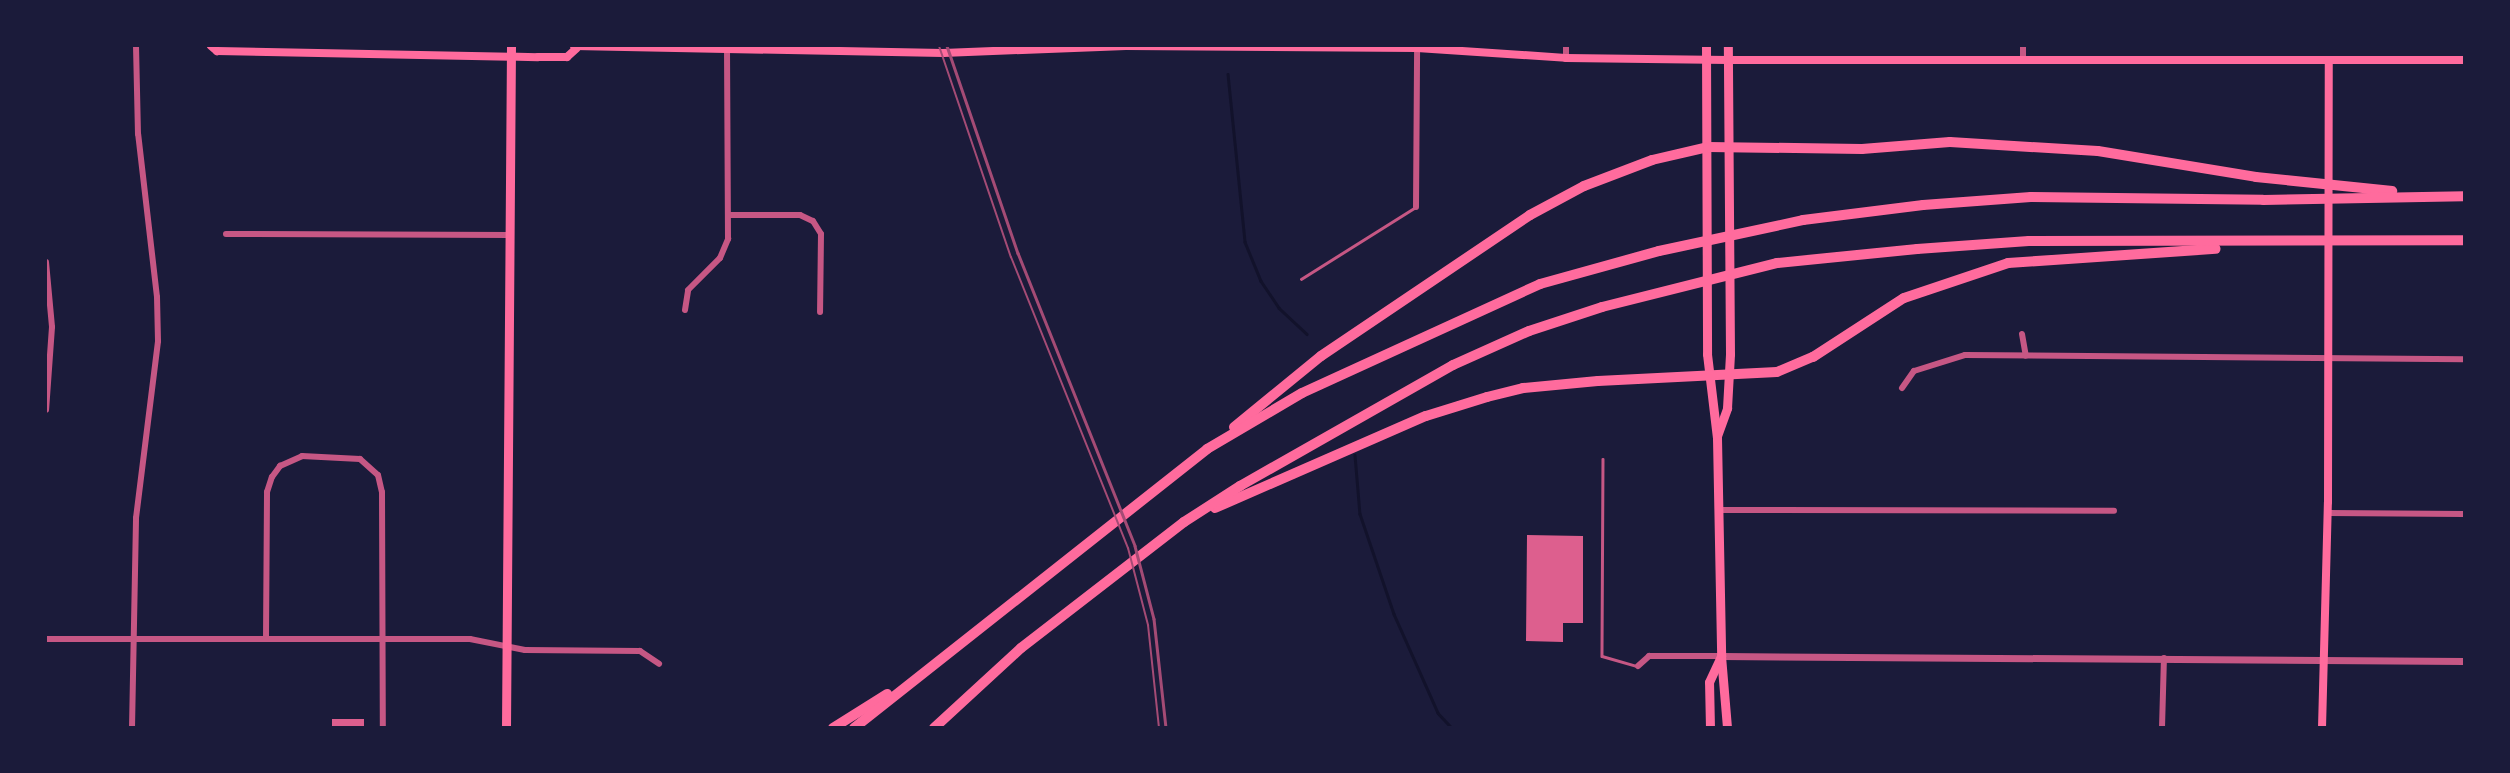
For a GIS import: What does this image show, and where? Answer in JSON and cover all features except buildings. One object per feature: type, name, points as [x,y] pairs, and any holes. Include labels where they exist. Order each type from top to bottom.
[{"type":"highway","points":[[854,727],[1321,356],[1530,215],[1584,186],[1641,164],[1708,147],[1861,149],[1950,142],[2098,151],[2256,177],[2437,196]]},
{"type":"highway","points":[[1207,449],[1302,393],[1541,284],[1659,251],[1803,219],[2031,197],[2263,200],[2465,196]]},
{"type":"highway","points":[[934,727],[1021,648],[1184,522],[1453,366],[1529,331],[1679,284],[1777,262],[2015,242],[2292,243],[2465,240]]},
{"type":"highway","points":[[1184,522],[1426,416],[1487,397],[1523,388],[1598,381],[1729,377],[1777,372],[1813,357],[1904,298],[2008,263],[2292,243]]},
{"type":"highway","points":[[833,727],[937,663]]},
{"type":"main road","points":[[211,46],[217,51],[511,57],[567,57],[576,47],[727,51],[1417,47],[1566,58],[2465,60]]},
{"type":"main road","points":[[506,727],[511,46]]},
{"type":"main road","points":[[1706,46],[1709,377],[1717,438],[1721,656],[1727,727]]},
{"type":"main road","points":[[1717,438],[1727,408],[1729,377],[1731,149],[1728,46]]},
{"type":"main road","points":[[2322,727],[2328,513],[2329,60]]},
{"type":"main road","points":[[1710,727],[1709,682],[1721,656]]},
{"type":"street","points":[[132,727],[136,518],[158,341],[157,298],[138,134],[136,46]]},
{"type":"street","points":[[1566,46],[1566,58]]},
{"type":"street","points":[[2023,46],[2023,60]]},
{"type":"street","points":[[1416,207],[1417,47]]},
{"type":"street","points":[[685,310],[688,290],[720,258],[728,239],[727,51]]},
{"type":"street","points":[[729,215],[800,215],[813,220],[821,234],[820,312]]},
{"type":"street","points":[[226,234],[510,235]]},
{"type":"street","points":[[46,262],[52,327],[46,410]]},
{"type":"street","points":[[2022,334],[2026,356]]},
{"type":"street","points":[[1902,388],[1914,371],[1965,355],[2465,359]]},
{"type":"street","points":[[266,638],[267,492],[272,477],[290,460],[324,456],[360,459],[378,475],[385,638],[383,727]]},
{"type":"street","points":[[1718,510],[2115,511]]},
{"type":"street","points":[[2328,513],[2465,514]]},
{"type":"street","points":[[46,639],[470,639],[506,646],[640,651],[659,664]]},
{"type":"street","points":[[1638,666],[1649,656],[2325,658],[2465,661]]},
{"type":"street","points":[[2162,727],[2164,658]]},
{"type":"lane","points":[[1301,279],[1416,207]]},
{"type":"lane","points":[[1603,459],[1602,656],[1638,666]]},
{"type":"waterway","points":[[1228,74],[1245,242],[1261,281],[1279,308],[1307,334]]},
{"type":"waterway","points":[[1355,455],[1360,514],[1394,614],[1438,713],[1452,728]]},
{"type":"tram line","points":[[939,46],[1011,257],[1128,548],[1148,625],[1159,728]]},
{"type":"railway","points":[[947,46],[1018,253],[1135,546],[1154,619],[1166,728]]}]
